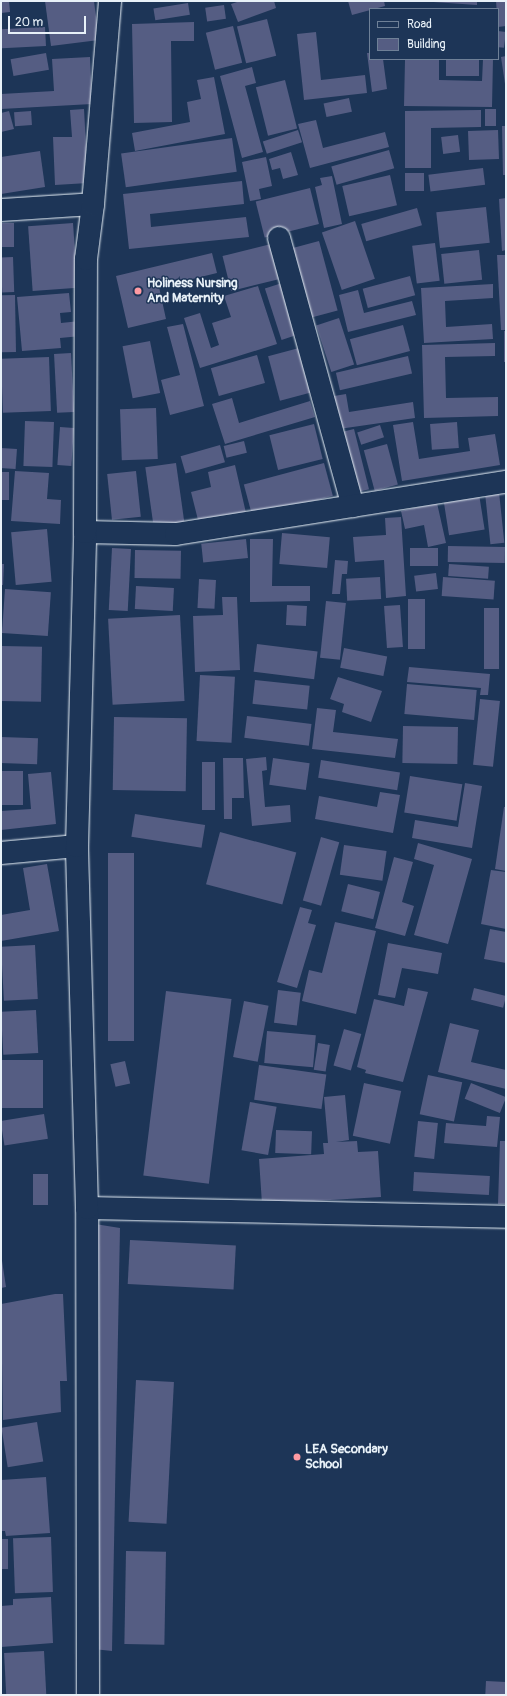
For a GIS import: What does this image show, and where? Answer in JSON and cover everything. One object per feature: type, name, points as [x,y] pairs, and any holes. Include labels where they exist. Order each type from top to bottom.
[{"type":"street","points":[[88,1695],[87,1208],[77,846],[84,532],[86,259],[94,204],[110,1]]},
{"type":"street","points":[[1,210],[94,204]]},
{"type":"street","points":[[279,238],[354,506]]},
{"type":"street","points":[[84,532],[176,534],[506,482]]},
{"type":"street","points":[[1,853],[77,846]]},
{"type":"street","points":[[87,1208],[506,1217]]},
{"type":"building","points":[[1,1],[9,1],[10,12],[1,13]]},
{"type":"building","points":[[45,1],[94,1],[99,40],[51,46]]},
{"type":"building","points":[[240,1],[274,1],[276,8],[238,22],[231,4]]},
{"type":"building","points":[[348,1],[384,1],[385,6],[369,8],[369,10],[352,15]]},
{"type":"building","points":[[419,1],[477,1],[477,5]]},
{"type":"building","points":[[496,1],[506,1],[506,26],[499,27],[499,8],[497,8]]},
{"type":"building","points":[[188,3],[190,15],[155,20],[153,8]]},
{"type":"building","points":[[224,5],[226,19],[207,22],[205,8]]},
{"type":"building","points":[[267,19],[276,56],[246,63],[237,26]]},
{"type":"building","points":[[194,22],[194,41],[171,41],[172,122],[134,123],[132,24]]},
{"type":"building","points":[[233,26],[242,63],[215,70],[206,33]]},
{"type":"building","points":[[45,27],[46,46],[2,48],[1,29]]},
{"type":"building","points":[[499,31],[506,32],[504,48],[499,47]]},
{"type":"building","points":[[316,32],[321,80],[365,75],[367,93],[304,100],[297,34]]},
{"type":"building","points":[[46,53],[49,70],[13,76],[11,59]]},
{"type":"building","points":[[367,53],[369,53],[369,60],[383,60],[387,89],[372,92]]},
{"type":"building","points":[[506,56],[506,84],[505,84],[501,57]]},
{"type":"building","points":[[90,57],[92,104],[1,109],[1,94],[54,91],[52,59]]},
{"type":"building","points":[[405,60],[439,60],[439,80],[482,81],[483,60],[493,60],[492,107],[404,106]]},
{"type":"building","points":[[446,60],[479,60],[479,76],[446,76]]},
{"type":"building","points":[[252,67],[256,83],[245,86],[263,152],[242,158],[220,76]]},
{"type":"building","points":[[214,77],[225,134],[135,151],[132,133],[190,122],[187,102],[201,99],[197,80]]},
{"type":"building","points":[[285,80],[297,129],[268,136],[256,87]]},
{"type":"building","points":[[349,98],[352,112],[326,117],[324,103]]},
{"type":"building","points":[[84,109],[88,183],[55,185],[53,137],[72,137],[70,110]]},
{"type":"building","points":[[485,109],[496,109],[496,126],[485,126]]},
{"type":"building","points":[[481,110],[481,127],[431,128],[431,168],[405,168],[405,111]]},
{"type":"building","points":[[9,111],[14,129],[1,132],[1,113]]},
{"type":"building","points":[[31,111],[32,125],[15,126],[14,112]]},
{"type":"building","points":[[316,120],[323,148],[385,132],[389,147],[310,168],[298,124]]},
{"type":"building","points":[[502,126],[506,126],[506,175],[503,175]]},
{"type":"building","points":[[298,130],[302,142],[267,154],[263,141]]},
{"type":"building","points":[[498,130],[499,159],[469,160],[468,131]]},
{"type":"building","points":[[458,135],[460,152],[443,154],[441,137]]},
{"type":"building","points":[[232,138],[237,172],[126,187],[121,154]]},
{"type":"building","points":[[389,150],[394,168],[337,185],[331,167]]},
{"type":"building","points":[[40,151],[45,187],[1,194],[1,157]]},
{"type":"building","points":[[291,152],[298,175],[283,179],[280,168],[272,170],[269,159]]},
{"type":"building","points":[[266,157],[272,186],[259,189],[261,199],[250,201],[242,162]]},
{"type":"building","points":[[483,168],[485,185],[430,192],[428,175]]},
{"type":"building","points":[[405,173],[424,173],[424,191],[405,191]]},
{"type":"building","points":[[390,175],[397,205],[349,216],[342,186]]},
{"type":"building","points":[[332,176],[342,224],[324,228],[315,187],[322,185],[320,178]]},
{"type":"building","points":[[242,181],[244,204],[150,214],[151,227],[246,217],[249,237],[129,249],[123,194]]},
{"type":"building","points":[[310,188],[319,224],[265,237],[256,202]]},
{"type":"building","points":[[506,198],[506,250],[502,251],[499,199]]},
{"type":"building","points":[[486,207],[490,243],[440,248],[436,212]]},
{"type":"building","points":[[417,208],[422,225],[366,241],[361,224]]},
{"type":"building","points":[[355,221],[375,279],[342,290],[322,232]]},
{"type":"building","points":[[1,223],[14,223],[14,247],[1,247]]},
{"type":"building","points":[[73,223],[78,288],[33,291],[28,226]]},
{"type":"building","points":[[319,241],[338,311],[309,318],[290,249]]},
{"type":"building","points":[[435,243],[440,281],[417,284],[412,246]]},
{"type":"building","points":[[271,244],[280,279],[231,291],[222,256]]},
{"type":"building","points":[[479,250],[482,280],[444,284],[441,254]]},
{"type":"building","points":[[212,253],[217,273],[159,287],[166,319],[128,328],[116,276]]},
{"type":"building","points":[[497,255],[506,255],[506,330],[501,330]]},
{"type":"building","points":[[1,257],[13,257],[14,292],[2,292]]},
{"type":"building","points":[[410,276],[415,295],[368,308],[363,289]]},
{"type":"building","points":[[282,283],[299,334],[282,340],[265,289]]},
{"type":"building","points":[[493,284],[493,298],[445,301],[446,327],[492,324],[493,339],[424,343],[421,288]]},
{"type":"building","points":[[258,286],[277,344],[200,368],[184,318],[200,313],[211,348],[219,345],[212,323],[231,317],[224,296]]},
{"type":"building","points":[[358,290],[364,313],[412,301],[416,315],[348,332],[339,295]]},
{"type":"building","points":[[69,293],[71,312],[60,313],[61,323],[80,321],[81,336],[60,338],[61,348],[22,351],[17,297]]},
{"type":"building","points":[[1,295],[15,295],[16,352],[2,352]]},
{"type":"building","points":[[339,318],[354,365],[331,372],[316,325]]},
{"type":"building","points":[[183,324],[204,406],[170,415],[161,380],[180,375],[167,327]]},
{"type":"building","points":[[403,325],[410,351],[357,365],[350,339]]},
{"type":"building","points":[[504,331],[506,331],[506,362],[504,362]]},
{"type":"building","points":[[150,341],[160,393],[133,398],[123,346]]},
{"type":"building","points":[[495,343],[495,356],[445,357],[446,398],[498,397],[498,416],[424,418],[422,345]]},
{"type":"building","points":[[299,348],[311,392],[280,401],[268,356]]},
{"type":"building","points":[[71,353],[74,412],[57,413],[54,354]]},
{"type":"building","points":[[257,355],[265,383],[219,396],[211,368]]},
{"type":"building","points":[[408,356],[412,374],[340,390],[336,373]]},
{"type":"building","points":[[49,357],[51,411],[3,413],[1,359]]},
{"type":"building","points":[[346,394],[349,412],[413,402],[415,418],[339,429],[334,396]]},
{"type":"building","points":[[232,398],[239,423],[310,401],[315,417],[225,444],[212,404]]},
{"type":"building","points":[[156,408],[158,459],[122,460],[120,409]]},
{"type":"building","points":[[25,421],[54,422],[52,467],[23,466]]},
{"type":"building","points":[[413,422],[419,459],[470,451],[468,438],[495,434],[500,465],[402,481],[393,425]]},
{"type":"building","points":[[457,422],[459,448],[432,450],[430,424]]},
{"type":"building","points":[[314,424],[323,459],[278,470],[269,435]]},
{"type":"building","points":[[380,425],[384,437],[361,445],[357,432]]},
{"type":"building","points":[[60,427],[74,428],[71,466],[57,465]]},
{"type":"building","points":[[354,429],[369,489],[352,494],[337,433]]},
{"type":"building","points":[[244,441],[247,453],[227,458],[224,446]]},
{"type":"building","points":[[387,444],[398,485],[375,491],[364,450]]},
{"type":"building","points":[[220,445],[225,462],[186,474],[181,456]]},
{"type":"building","points":[[1,448],[17,449],[16,469],[1,468]]},
{"type":"building","points":[[176,463],[185,524],[154,529],[145,467]]},
{"type":"building","points":[[324,463],[333,496],[253,517],[244,484]]},
{"type":"building","points":[[235,465],[246,513],[199,524],[191,492],[211,487],[208,472]]},
{"type":"building","points":[[15,471],[49,473],[47,499],[61,500],[60,524],[11,521]]},
{"type":"building","points":[[136,471],[141,517],[112,520],[107,474]]},
{"type":"building","points":[[1,472],[9,472],[9,500],[1,500]]},
{"type":"building","points":[[499,492],[504,543],[490,544],[485,493]]},
{"type":"building","points":[[479,494],[485,530],[449,535],[443,500]]},
{"type":"building","points":[[437,503],[446,543],[428,547],[424,525],[405,529],[401,511]]},
{"type":"building","points":[[401,517],[406,596],[386,598],[384,560],[355,562],[353,537],[386,535],[385,518]]},
{"type":"building","points":[[47,529],[52,582],[16,585],[11,532]]},
{"type":"building","points":[[282,533],[330,537],[327,568],[279,564]]},
{"type":"building","points":[[246,539],[248,558],[203,563],[201,544]]},
{"type":"building","points":[[250,539],[273,539],[272,586],[310,586],[310,601],[250,602]]},
{"type":"building","points":[[448,546],[505,547],[505,563],[448,562]]},
{"type":"building","points":[[112,548],[131,549],[128,611],[109,610]]},
{"type":"building","points":[[410,548],[438,548],[438,566],[410,566]]},
{"type":"building","points":[[135,550],[181,551],[181,579],[135,578]]},
{"type":"building","points":[[335,560],[348,561],[347,574],[342,574],[340,594],[332,594]]},
{"type":"building","points":[[1,564],[4,564],[3,585],[1,585]]},
{"type":"building","points":[[449,564],[489,567],[488,579],[448,576]]},
{"type":"building","points":[[436,573],[438,589],[416,592],[414,576]]},
{"type":"building","points":[[380,577],[381,599],[347,601],[346,579]]},
{"type":"building","points":[[443,577],[495,581],[494,600],[442,596]]},
{"type":"building","points":[[199,579],[216,580],[214,609],[197,608]]},
{"type":"building","points":[[136,586],[174,588],[173,611],[135,609]]},
{"type":"building","points":[[5,589],[51,592],[48,636],[2,633]]},
{"type":"building","points":[[222,597],[237,597],[240,670],[195,672],[193,616],[223,615]]},
{"type":"building","points":[[408,599],[425,599],[425,649],[408,649]]},
{"type":"building","points":[[326,601],[346,603],[340,660],[320,658]]},
{"type":"building","points":[[287,605],[307,606],[306,626],[286,625]]},
{"type":"building","points":[[400,605],[403,647],[387,648],[384,606]]},
{"type":"building","points":[[484,608],[499,608],[499,669],[484,669]]},
{"type":"building","points":[[180,615],[185,701],[113,705],[108,619]]},
{"type":"building","points":[[257,644],[318,651],[314,679],[254,672]]},
{"type":"building","points":[[1,646],[42,647],[41,702],[1,701]]},
{"type":"building","points":[[344,648],[387,656],[383,676],[340,668]]},
{"type":"building","points":[[409,667],[490,674],[488,695],[480,695],[481,688],[407,682]]},
{"type":"building","points":[[200,675],[235,677],[231,743],[197,741]]},
{"type":"building","points":[[338,677],[382,691],[371,722],[342,712],[344,704],[330,699]]},
{"type":"building","points":[[255,680],[310,686],[307,710],[252,704]]},
{"type":"building","points":[[407,684],[477,690],[474,720],[404,714]]},
{"type":"building","points":[[480,699],[500,701],[493,767],[473,765]]},
{"type":"building","points":[[317,708],[336,710],[333,732],[398,739],[395,758],[312,749]]},
{"type":"building","points":[[247,716],[312,724],[309,746],[244,738]]},
{"type":"building","points":[[114,717],[187,718],[186,791],[113,790]]},
{"type":"building","points":[[403,726],[458,727],[457,764],[402,763]]},
{"type":"building","points":[[1,737],[38,738],[37,764],[1,763]]},
{"type":"building","points":[[266,757],[267,770],[262,771],[265,807],[290,805],[291,822],[252,826],[246,759]]},
{"type":"building","points":[[223,758],[243,758],[244,798],[232,798],[232,819],[224,819]]},
{"type":"building","points":[[273,758],[310,763],[306,790],[269,785]]},
{"type":"building","points":[[321,760],[400,773],[397,790],[318,778]]},
{"type":"building","points":[[202,762],[215,762],[215,810],[202,810]]},
{"type":"building","points":[[1,771],[23,771],[23,805],[1,805]]},
{"type":"building","points":[[51,772],[56,824],[1,830],[1,811],[31,809],[28,774]]},
{"type":"building","points":[[410,776],[462,784],[457,821],[404,813]]},
{"type":"building","points":[[465,783],[482,786],[472,848],[412,838],[415,820],[458,827]]},
{"type":"building","points":[[380,792],[400,795],[393,833],[315,819],[319,796],[377,807]]},
{"type":"building","points":[[504,807],[506,807],[506,871],[495,869]]},
{"type":"building","points":[[135,814],[205,825],[202,848],[131,837]]},
{"type":"building","points":[[220,832],[296,852],[282,905],[206,884]]},
{"type":"building","points":[[321,837],[339,842],[321,906],[303,900]]},
{"type":"building","points":[[418,843],[472,859],[448,944],[414,935],[434,865],[414,859]]},
{"type":"building","points":[[344,845],[387,851],[382,881],[340,875]]},
{"type":"building","points":[[108,853],[134,853],[134,1041],[108,1041]]},
{"type":"building","points":[[394,857],[413,862],[402,902],[414,906],[405,936],[375,928]]},
{"type":"building","points":[[47,864],[59,931],[1,941],[1,915],[30,910],[23,868]]},
{"type":"building","points":[[491,870],[506,872],[506,929],[481,924]]},
{"type":"building","points":[[348,884],[380,892],[373,919],[341,911]]},
{"type":"building","points":[[300,907],[312,910],[308,923],[316,925],[297,988],[277,982]]},
{"type":"building","points":[[335,922],[376,931],[356,1014],[302,1001],[309,970],[322,973]]},
{"type":"building","points":[[490,929],[506,932],[506,963],[484,959]]},
{"type":"building","points":[[388,943],[442,953],[438,974],[402,968],[395,998],[378,995]]},
{"type":"building","points":[[35,945],[38,999],[4,1001],[1,947]]},
{"type":"building","points":[[408,988],[428,992],[403,1082],[365,1073],[366,1070],[357,1067],[374,999],[404,1006]]},
{"type":"building","points":[[474,988],[506,996],[503,1008],[471,1000]]},
{"type":"building","points":[[278,990],[301,993],[297,1026],[274,1023]]},
{"type":"building","points":[[166,991],[232,999],[209,1184],[143,1176]]},
{"type":"building","points":[[244,1001],[269,1006],[258,1062],[233,1057]]},
{"type":"building","points":[[36,1010],[38,1053],[3,1055],[1,1012]]},
{"type":"building","points":[[450,1023],[479,1030],[471,1062],[506,1070],[506,1089],[438,1072]]},
{"type":"building","points":[[344,1029],[361,1034],[351,1070],[334,1066]]},
{"type":"building","points":[[267,1031],[316,1035],[313,1067],[264,1063]]},
{"type":"building","points":[[318,1043],[330,1045],[326,1072],[314,1070]]},
{"type":"building","points":[[1,1060],[43,1060],[43,1108],[1,1108]]},
{"type":"building","points":[[125,1061],[130,1083],[116,1087],[110,1064]]},
{"type":"building","points":[[259,1065],[326,1074],[321,1109],[254,1100]]},
{"type":"building","points":[[428,1075],[462,1082],[454,1121],[420,1114]]},
{"type":"building","points":[[364,1083],[401,1091],[390,1144],[353,1136]]},
{"type":"building","points":[[471,1083],[506,1097],[500,1113],[465,1099]]},
{"type":"building","points":[[345,1095],[349,1140],[336,1142],[357,1141],[358,1152],[378,1151],[381,1197],[262,1204],[259,1159],[324,1154],[323,1143],[328,1143],[324,1097]]},
{"type":"building","points":[[250,1102],[277,1107],[268,1155],[241,1150]]},
{"type":"building","points":[[44,1114],[48,1139],[4,1146],[1,1121]]},
{"type":"building","points":[[487,1116],[500,1117],[497,1147],[444,1143],[446,1123],[486,1126]]},
{"type":"building","points":[[418,1121],[438,1123],[434,1159],[414,1157]]},
{"type":"building","points":[[276,1130],[312,1131],[311,1154],[275,1153]]},
{"type":"building","points":[[500,1141],[506,1141],[506,1204],[498,1204]]},
{"type":"building","points":[[414,1172],[490,1176],[489,1195],[413,1191]]},
{"type":"building","points":[[33,1174],[48,1174],[48,1205],[33,1205]]},
{"type":"building","points":[[95,1224],[120,1228],[112,1651],[93,1649]]},
{"type":"building","points":[[130,1240],[236,1246],[234,1289],[128,1284]]},
{"type":"building","points":[[1,1254],[6,1287],[1,1288]]},
{"type":"building","points":[[55,1294],[63,1294],[67,1381],[60,1381],[61,1412],[3,1420],[1,1304]]},
{"type":"building","points":[[136,1380],[174,1382],[167,1524],[129,1522]]},
{"type":"building","points":[[37,1422],[43,1462],[8,1467],[1,1428]]},
{"type":"building","points":[[46,1477],[50,1533],[6,1536],[5,1531],[1,1531],[1,1480]]},
{"type":"building","points":[[51,1537],[53,1592],[15,1593],[13,1538]]},
{"type":"building","points":[[1,1539],[8,1539],[8,1569],[1,1569]]},
{"type":"building","points":[[126,1551],[166,1552],[164,1645],[124,1644]]},
{"type":"building","points":[[51,1597],[53,1643],[1,1647],[1,1606],[13,1605],[13,1599]]},
{"type":"building","points":[[44,1651],[46,1695],[6,1695],[4,1653]]},
{"type":"building","points":[[486,1681],[506,1682],[505,1695],[485,1695]]},
{"type":"place","name":"Holiness Nursing And Maternity","points":[[138,291]]},
{"type":"place","name":"LEA Secondary School","points":[[297,1457]]}]
